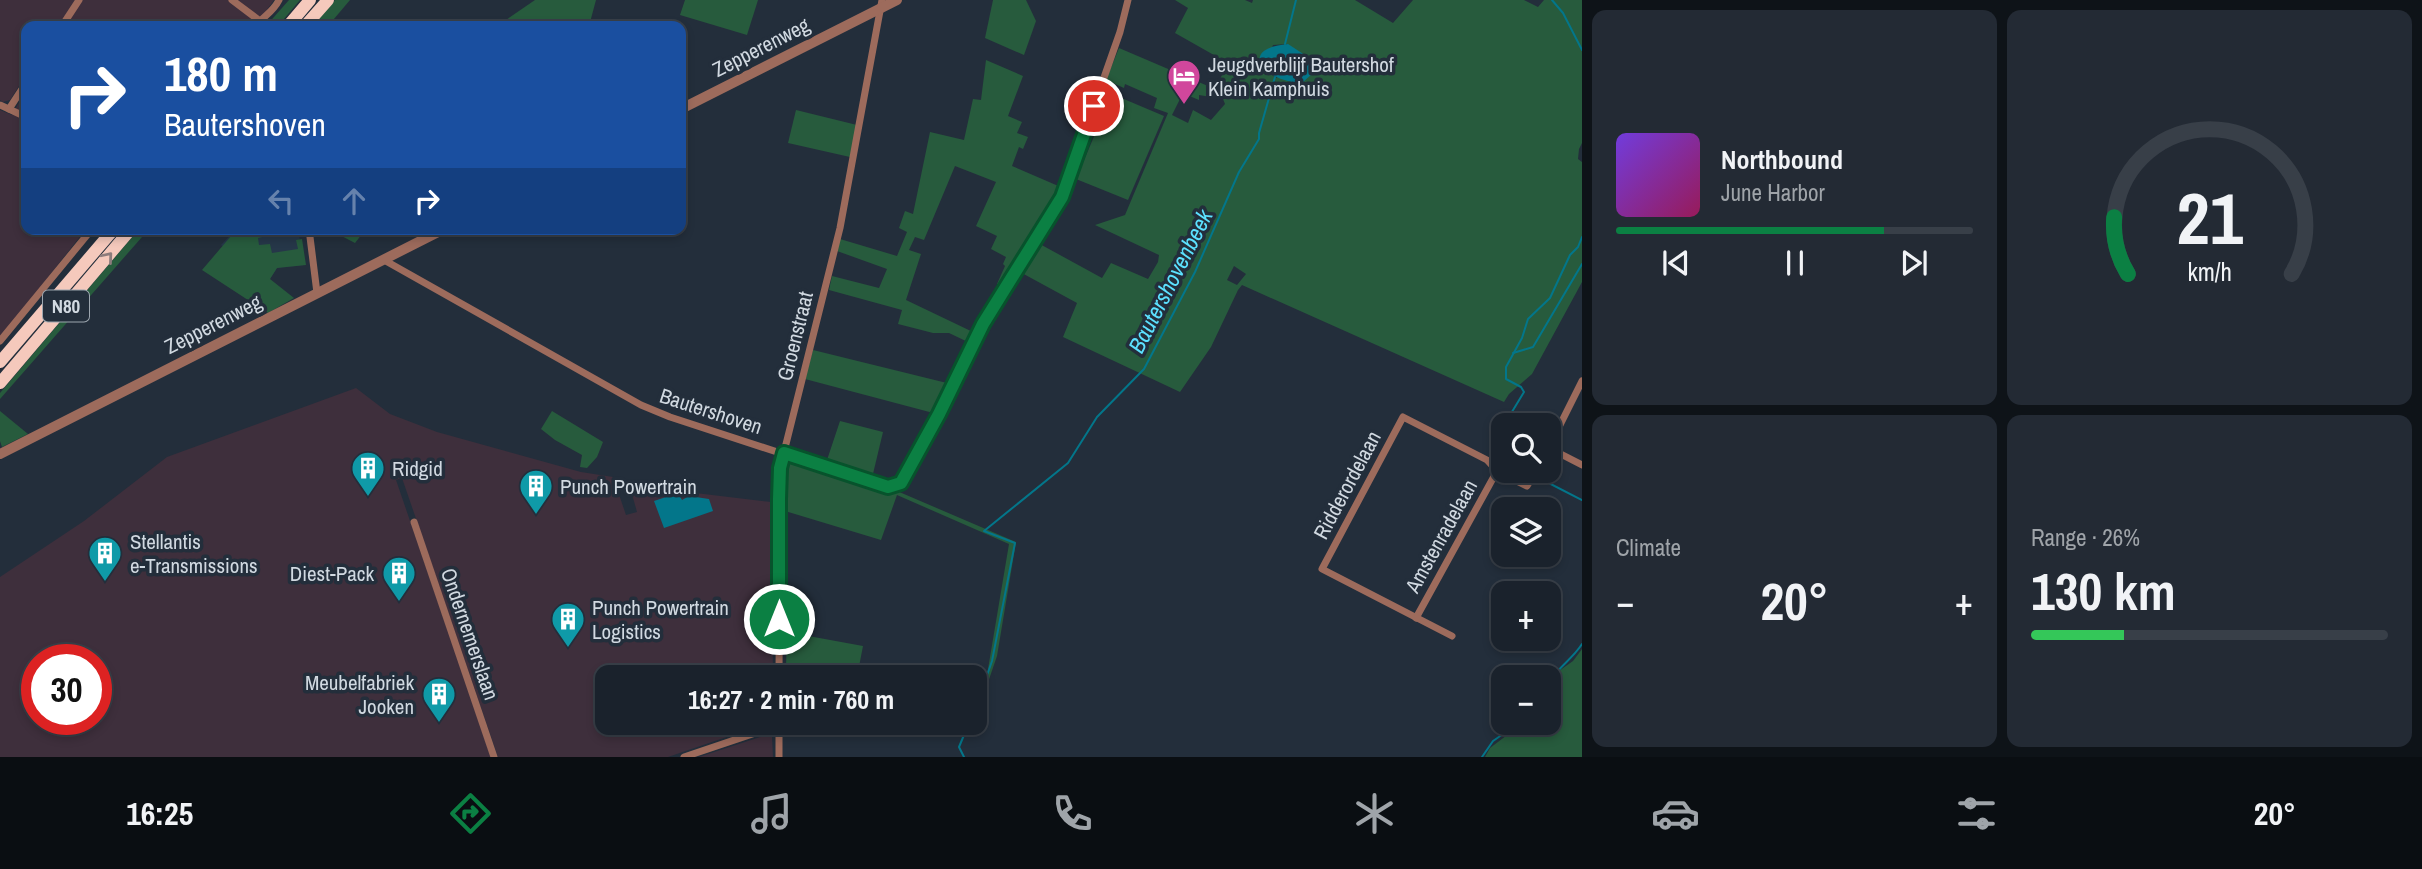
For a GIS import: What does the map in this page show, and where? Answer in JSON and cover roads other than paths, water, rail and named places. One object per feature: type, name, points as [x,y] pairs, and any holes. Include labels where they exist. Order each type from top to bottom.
[{"type":"highway","points":[[292,21],[310,0]]},
{"type":"highway","points":[[309,21],[328,0]]},
{"type":"highway","name":"N80","points":[[0,362],[109,235]]},
{"type":"highway","name":"N80","points":[[0,383],[126,235]]},
{"type":"street","points":[[65,21],[79,0]]},
{"type":"street","points":[[232,0],[257,21]]},
{"type":"street","points":[[261,21],[272,12],[279,0]]},
{"type":"street","name":"Zepperenweg","points":[[686,106],[882,4],[897,0]]},
{"type":"street","name":"Bautershoven","points":[[384,260],[641,405],[670,417],[888,487],[901,483],[939,414],[983,324],[1062,197],[1120,32],[1128,0]]},
{"type":"street","name":"Groenstraat","points":[[779,665],[780,468],[840,228],[882,4]]},
{"type":"street","points":[[9,109],[21,91]]},
{"type":"street","points":[[0,104],[21,115]]},
{"type":"street","points":[[0,341],[87,235]]},
{"type":"street","points":[[310,235],[317,293]]},
{"type":"street","name":"Zepperenweg","points":[[0,454],[432,235]]},
{"type":"street","points":[[1561,423],[1582,381]]},
{"type":"street","name":"Ridderordelaan","points":[[1416,618],[1322,569],[1403,417],[1491,464]]},
{"type":"street","points":[[1561,454],[1582,465]]},
{"type":"street","name":"Amstenradelaan","points":[[1416,618],[1491,482]]},
{"type":"street","name":"Ondernemerslaan","points":[[414,522],[494,757]]},
{"type":"street","points":[[1416,618],[1452,636]]},
{"type":"street","points":[[684,757],[747,735]]},
{"type":"street","points":[[779,735],[779,757]]},
{"type":"water","points":[[1288,44],[1314,61],[1313,73],[1302,83],[1277,77],[1262,65],[1260,58],[1263,52]]},
{"type":"water","points":[[678,493],[682,500],[689,496],[709,499],[713,511],[664,528],[654,501]]},
{"type":"waterway","name":"Bautershovenbeek","points":[[1285,44],[1296,0]]},
{"type":"waterway","points":[[1552,0],[1563,13],[1582,50]]},
{"type":"waterway","name":"Bautershovenbeek","points":[[987,675],[1015,543],[984,531],[1068,463],[1097,417],[1144,369],[1195,272],[1239,172],[1259,139],[1275,77]]},
{"type":"waterway","points":[[1511,413],[1524,392],[1521,387],[1506,379],[1506,367],[1522,338],[1528,319],[1550,298],[1570,255],[1578,247],[1582,237]]},
{"type":"waterway","points":[[1513,353],[1533,347],[1582,264]]},
{"type":"waterway","points":[[1549,483],[1582,500]]},
{"type":"waterway","points":[[1561,668],[1582,644]]},
{"type":"waterway","name":"Bautershovenbeek","points":[[964,735],[959,747],[964,757]]},
{"type":"waterway","points":[[1482,757],[1493,741],[1502,735]]},
{"type":"place","name":"Jeugdverblijf Bautershof Klein Kamphuis","points":[[1184,106]]},
{"type":"place","name":"Ridgid","points":[[368,498]]},
{"type":"place","name":"Punch Powertrain","points":[[536,516]]},
{"type":"place","name":"Stellantis e-Transmissions","points":[[105,583]]},
{"type":"place","name":"Diest-Pack","points":[[399,603]]},
{"type":"place","name":"Punch Powertrain Logistics","points":[[568,649]]},
{"type":"place","name":"Meubelfabriek Jooken","points":[[439,724]]}]
